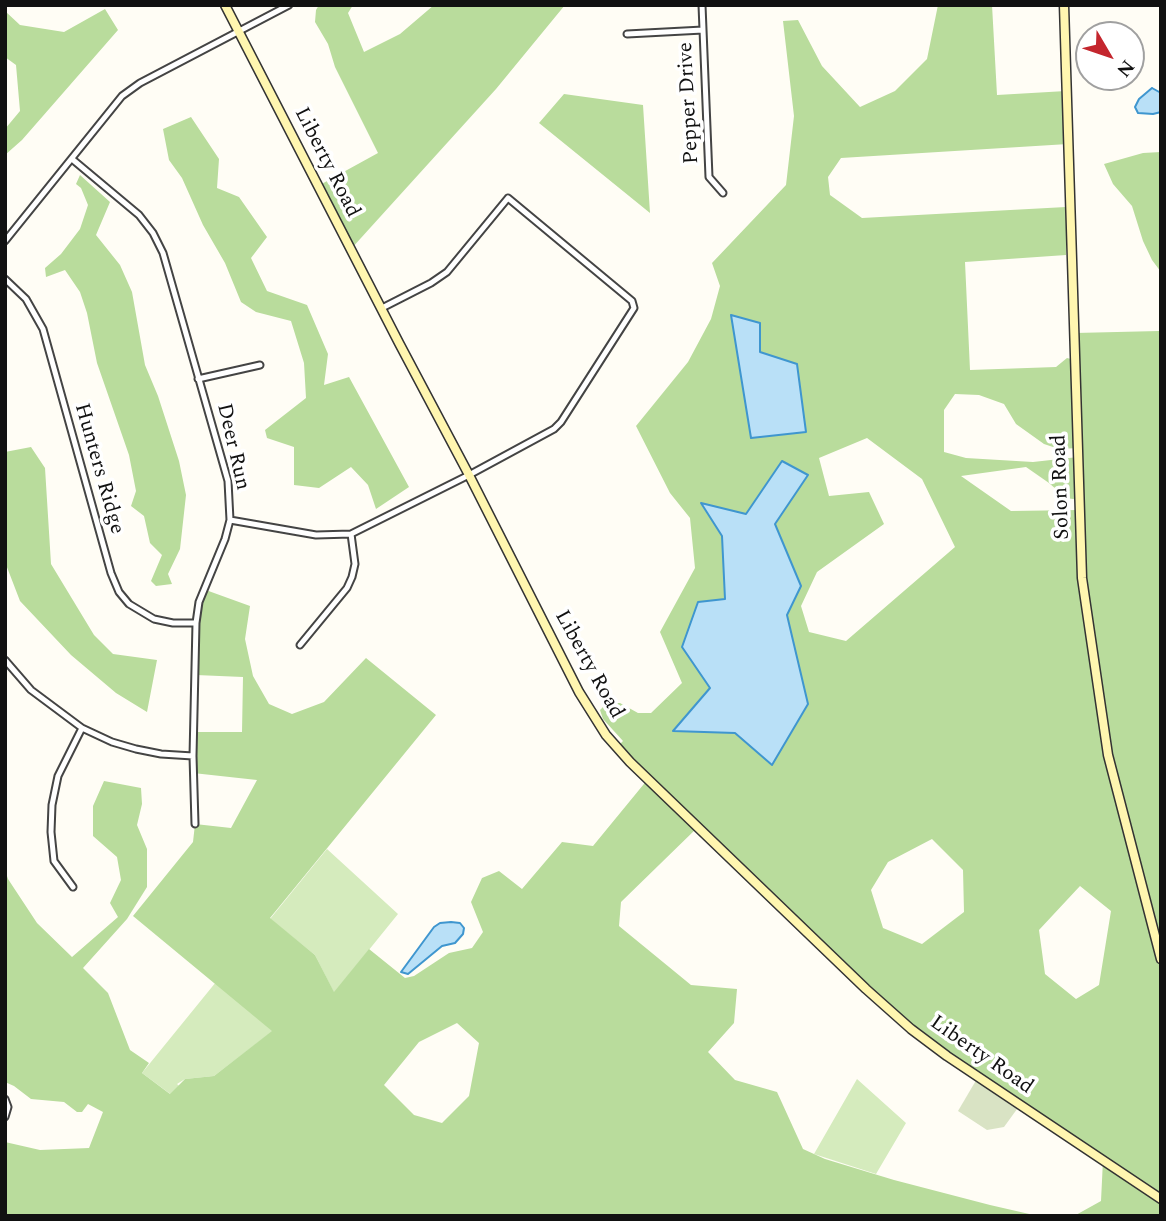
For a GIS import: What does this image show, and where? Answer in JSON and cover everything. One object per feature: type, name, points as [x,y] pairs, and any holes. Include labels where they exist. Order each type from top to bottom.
[{"type":"street","name":"Liberty Road","points":[[225,5],[579,692],[606,735],[630,762],[911,1029],[1161,1199]]},
{"type":"street","points":[[5,241],[122,96],[141,83],[289,5]]},
{"type":"street","name":"Pepper Drive","points":[[702,5],[709,177],[723,193]]},
{"type":"street","name":"Solon Road","points":[[1064,5],[1082,578],[1108,755],[1161,960]]},
{"type":"street","points":[[627,34],[703,30]]},
{"type":"street","name":"Deer Run","points":[[72,159],[139,215],[153,233],[163,253],[228,481],[230,520],[199,602],[196,623],[193,755],[195,824]]},
{"type":"street","points":[[230,520],[316,535],[351,534],[469,474],[554,429],[561,422],[634,308],[632,301],[508,198],[447,272],[382,308]]},
{"type":"street","name":"Hunters Ridge","points":[[5,279],[26,299],[43,329],[111,573],[119,592],[130,604],[153,619],[173,623],[196,623]]},
{"type":"street","points":[[198,379],[260,365]]},
{"type":"street","points":[[300,645],[347,588],[355,564],[351,534]]},
{"type":"street","points":[[5,660],[31,690],[82,728],[112,742],[136,749],[161,754],[193,755]]},
{"type":"street","points":[[73,887],[54,861],[52,805],[58,776],[82,728]]},
{"type":"street","points":[[5,1099],[8,1107],[5,1117]]},
{"type":"green space","points":[[319,5],[353,5],[348,13],[364,52],[400,34],[434,5],[565,5],[496,89],[351,249],[318,186],[378,153],[335,67],[328,44],[315,22]]},
{"type":"green space","points":[[938,5],[992,5],[997,95],[1066,91],[1068,144],[841,158],[828,177],[830,195],[862,218],[1066,207],[1066,255],[965,262],[970,370],[1056,367],[1067,358],[1075,360],[1075,333],[1159,331],[1161,318],[1161,941],[1157,946],[1161,959],[1161,1216],[1074,1216],[1101,1201],[1103,1160],[911,1029],[698,827],[621,902],[619,926],[691,985],[737,989],[734,1023],[708,1052],[735,1080],[777,1092],[803,1149],[825,1159],[894,1180],[1038,1216],[5,1216],[5,1142],[40,1150],[89,1148],[103,1112],[88,1104],[82,1112],[77,1112],[64,1102],[31,1099],[5,1082],[5,870],[37,923],[72,957],[118,917],[110,903],[121,880],[117,857],[93,836],[93,806],[104,781],[141,788],[142,804],[137,825],[147,849],[147,887],[127,919],[83,968],[108,993],[130,1050],[149,1063],[142,1073],[170,1094],[185,1079],[214,1076],[272,1031],[133,916],[193,842],[195,824],[231,828],[257,780],[193,773],[193,732],[242,732],[243,677],[196,675],[196,623],[203,589],[250,606],[245,639],[253,676],[269,704],[292,714],[324,702],[366,658],[436,715],[270,918],[315,955],[334,992],[369,949],[405,978],[414,976],[449,953],[472,948],[483,932],[471,902],[482,878],[499,871],[522,889],[562,842],[593,846],[648,779],[617,747],[623,741],[603,719],[600,710],[607,703],[620,703],[638,713],[651,713],[682,683],[660,632],[695,568],[690,518],[670,493],[636,426],[688,362],[711,319],[720,286],[712,263],[786,185],[794,116],[783,21],[798,20],[822,66],[860,107],[895,91],[927,59]],"holes":[[[955,394],[979,395],[1004,404],[1016,424],[1044,444],[1059,449],[1078,448],[1078,457],[1033,462],[966,458],[944,452],[944,410]],[[867,438],[922,479],[955,547],[846,641],[809,632],[801,606],[817,572],[884,524],[869,492],[829,496],[819,458]],[[782,462],[807,475],[775,524],[801,586],[787,615],[808,703],[772,765],[735,733],[674,730],[710,688],[725,599],[722,536],[702,503],[746,514]],[[1026,467],[1066,498],[1080,500],[1079,510],[1011,511],[961,476]],[[932,839],[963,870],[964,912],[922,944],[883,928],[871,890],[888,862]],[[1080,886],[1111,911],[1099,985],[1076,999],[1045,974],[1039,930]],[[457,1023],[479,1043],[469,1096],[442,1123],[414,1115],[384,1085],[419,1042]]]},
{"type":"green space","points":[[105,9],[118,30],[22,140],[5,155],[5,129],[20,111],[16,65],[5,57],[5,11],[20,25],[64,32]]},
{"type":"green space","points":[[564,94],[643,105],[650,213],[539,123]]},
{"type":"green space","points":[[191,117],[219,159],[217,188],[239,197],[267,237],[251,258],[267,291],[307,305],[328,354],[324,385],[349,377],[409,487],[376,509],[368,485],[351,467],[319,488],[294,485],[294,447],[267,438],[265,430],[306,398],[304,363],[291,321],[256,312],[241,302],[225,263],[203,225],[182,178],[169,160],[163,129]]},
{"type":"green space","points":[[1161,152],[1161,272],[1143,241],[1132,206],[1113,184],[1104,164],[1143,153]]},
{"type":"green space","points":[[80,175],[110,202],[96,235],[120,265],[132,292],[145,365],[179,461],[186,495],[180,549],[168,574],[172,584],[156,586],[151,581],[162,555],[150,543],[144,516],[131,506],[136,491],[129,455],[97,363],[80,292],[65,270],[46,277],[45,268],[61,254],[80,229],[88,205],[81,188],[76,184]]},
{"type":"green space","points":[[31,447],[45,468],[51,564],[94,635],[113,654],[157,660],[147,712],[116,693],[71,655],[20,601],[5,562],[5,452]]},
{"type":"green space","points":[[327,849],[398,914],[334,993],[315,955],[270,919]]},
{"type":"green space","points":[[216,982],[273,1031],[214,1076],[185,1079],[177,1084],[202,1107],[263,1183],[169,1093],[142,1073]]},
{"type":"green space","points":[[978,1077],[1020,1105],[1004,1127],[987,1130],[958,1111]]},
{"type":"green space","points":[[857,1079],[906,1123],[876,1174],[814,1154]]},
{"type":"water","points":[[1152,88],[1161,93],[1161,112],[1138,113],[1135,107],[1139,99]]},
{"type":"water","points":[[731,315],[760,323],[760,352],[797,364],[806,432],[751,438]]},
{"type":"water","points":[[782,461],[808,475],[775,524],[801,586],[787,615],[808,704],[772,765],[735,733],[673,731],[710,688],[682,647],[698,602],[725,599],[722,536],[701,503],[746,514]]},
{"type":"water","points":[[440,923],[460,923],[464,928],[463,934],[455,943],[442,946],[408,974],[401,972],[434,927]]}]
